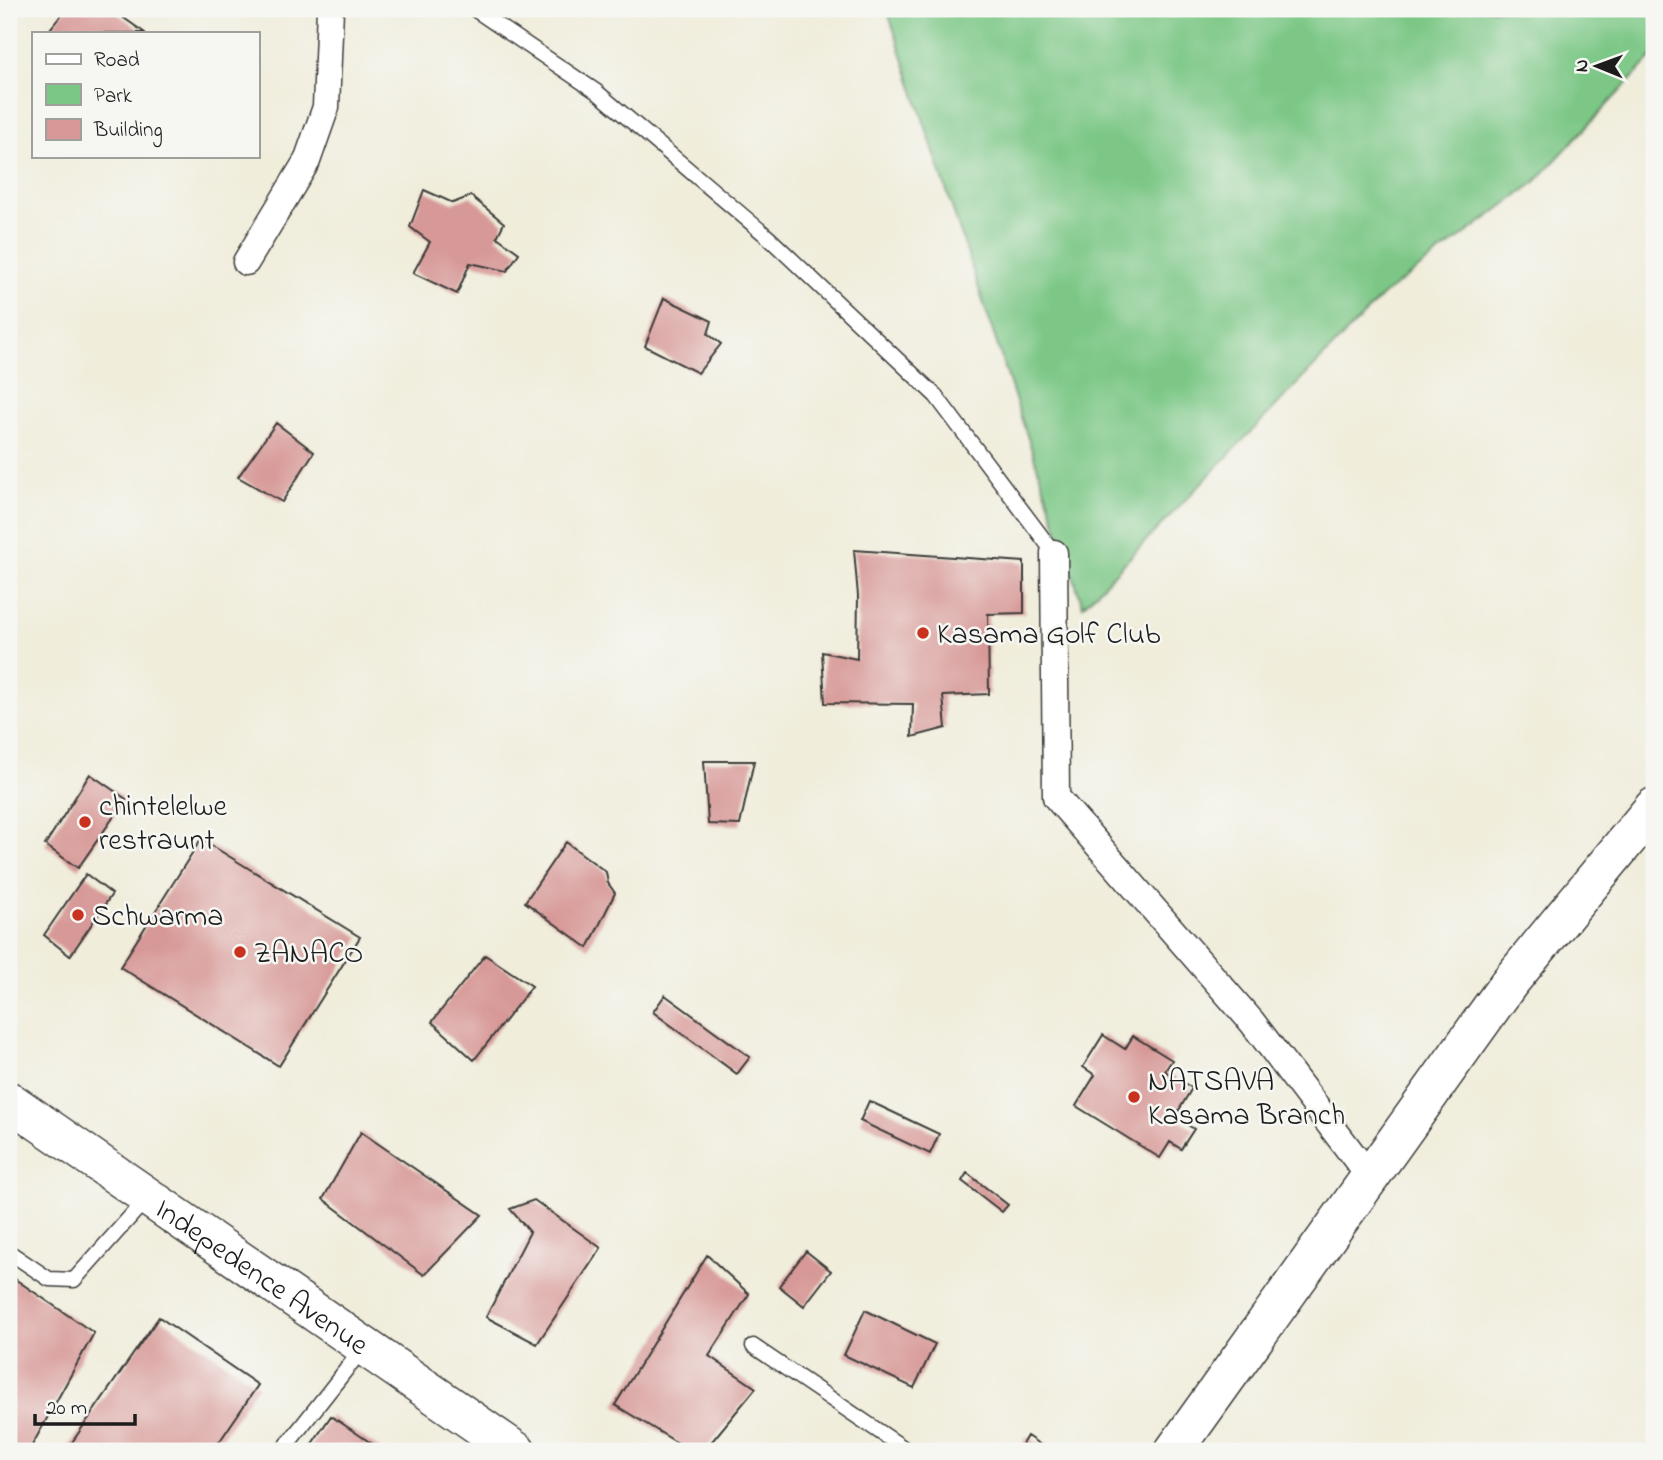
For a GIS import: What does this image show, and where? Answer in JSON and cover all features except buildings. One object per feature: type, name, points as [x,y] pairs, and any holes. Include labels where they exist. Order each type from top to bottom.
[{"type":"main road","points":[[1174,1451],[1508,983],[1654,807]]},
{"type":"main road","name":"Indepedence Avenue","points":[[9,1101],[516,1451]]},
{"type":"street","points":[[246,262],[307,161],[326,107],[330,9]]},
{"type":"street","points":[[1054,552],[1056,797],[1252,1022],[1369,1176]]},
{"type":"lane","points":[[474,9],[597,92],[769,238],[936,396],[1054,552]]},
{"type":"lane","points":[[9,1252],[49,1279],[74,1280],[148,1197]]},
{"type":"lane","points":[[282,1451],[365,1346]]},
{"type":"lane","points":[[752,1346],[908,1451]]},
{"type":"green space","points":[[887,9],[1654,9],[1654,55],[1534,183],[1383,295],[1083,606]]},
{"type":"place","name":"Kasama Golf Club","points":[[923,633]]},
{"type":"place","name":"chintelelwe restraunt","points":[[85,822]]},
{"type":"place","name":"Schwarma","points":[[78,915]]},
{"type":"place","name":"ZANACO","points":[[240,952]]},
{"type":"place","name":"NATSAVA Kasama Branch","points":[[1134,1097]]}]
